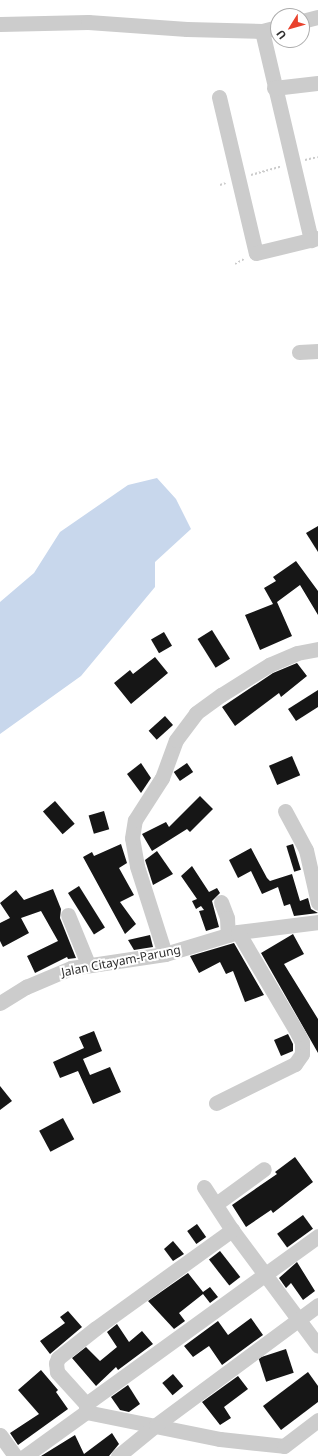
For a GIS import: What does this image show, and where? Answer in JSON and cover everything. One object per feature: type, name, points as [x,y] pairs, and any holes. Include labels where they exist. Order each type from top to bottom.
[{"type":"street","points":[[0,24],[81,22],[187,29],[262,31],[270,29]]},
{"type":"street","points":[[219,97],[256,253],[314,239],[274,88],[262,31]]},
{"type":"street","points":[[274,88],[318,83]]},
{"type":"street","points":[[299,352],[318,351]]},
{"type":"street","points":[[165,954],[137,866],[132,838],[135,820],[162,778],[176,740],[196,713],[221,695],[284,657],[317,653]]},
{"type":"street","points":[[285,810],[306,850],[318,903]]},
{"type":"street","points":[[216,1103],[295,1064],[302,1054],[302,1042],[298,1034],[233,934],[220,902]]},
{"type":"street","points":[[68,915],[88,964]]},
{"type":"street","name":"Jalan Citayam-Parung","points":[[0,1003],[26,987],[57,972],[88,964],[165,954],[233,934],[318,922]]},
{"type":"street","points":[[216,1204],[264,1169]]},
{"type":"street","points":[[204,1187],[264,1275],[318,1346]]},
{"type":"street","points":[[232,1230],[96,1328],[58,1358],[57,1372],[86,1408],[220,1439],[287,1451],[318,1420]]},
{"type":"street","points":[[25,1456],[86,1408],[318,1236]]},
{"type":"street","points":[[118,1456],[156,1425],[318,1305]]},
{"type":"street","points":[[0,1435],[15,1456]]},
{"type":"path","points":[[220,186],[239,178],[318,157]]},
{"type":"water","points":[[157,478],[176,499],[191,529],[155,562],[155,587],[81,676],[0,734],[0,602],[34,573],[60,532],[128,485]]},
{"type":"building","points":[[318,526],[318,552],[306,533]]},
{"type":"building","points":[[296,561],[318,591],[318,615],[300,585],[277,602],[292,636],[260,650],[245,615],[273,604],[264,588],[276,581],[273,577]]},
{"type":"building","points":[[212,630],[230,659],[216,668],[198,639]]},
{"type":"building","points":[[164,632],[172,646],[159,653],[151,640]]},
{"type":"building","points":[[155,657],[168,673],[131,704],[114,683],[130,670],[133,674]]},
{"type":"building","points":[[297,663],[307,676],[281,697],[279,693],[235,726],[222,707],[273,673]]},
{"type":"building","points":[[318,690],[318,707],[296,721],[288,709]]},
{"type":"building","points":[[165,716],[173,725],[157,740],[149,731]]},
{"type":"building","points":[[292,756],[300,775],[277,785],[269,766]]},
{"type":"building","points":[[141,763],[151,778],[141,793],[127,774]]},
{"type":"building","points":[[187,763],[193,772],[180,781],[174,772]]},
{"type":"building","points":[[200,796],[213,809],[190,832],[187,829],[152,851],[142,834],[166,822],[169,827]]},
{"type":"building","points":[[55,801],[75,824],[63,834],[43,811]]},
{"type":"building","points":[[104,811],[109,829],[94,834],[89,815]]},
{"type":"building","points":[[121,844],[127,863],[119,868],[134,895],[120,902],[136,924],[125,934],[83,857],[92,852],[94,856]]},
{"type":"building","points":[[293,844],[301,870],[294,872],[286,846]]},
{"type":"building","points":[[251,848],[270,881],[292,874],[300,901],[308,898],[311,909],[318,913],[294,916],[290,904],[284,906],[278,887],[262,894],[251,871],[238,878],[229,860]]},
{"type":"building","points":[[157,851],[173,874],[153,885],[145,860]]},
{"type":"building","points":[[192,866],[209,892],[217,888],[220,893],[212,901],[219,927],[206,931],[199,911],[204,910],[201,906],[196,909],[192,901],[197,899],[181,876]]},
{"type":"building","points":[[79,886],[105,928],[94,934],[68,893]]},
{"type":"building","points":[[53,889],[61,909],[60,918],[76,958],[68,959],[67,957],[35,973],[27,956],[58,941],[41,911],[21,918],[29,933],[3,947],[0,941],[0,923],[10,918],[0,903],[16,890],[24,900]]},
{"type":"building","points":[[293,934],[304,954],[284,964],[318,1019],[318,1053],[261,953]]},
{"type":"building","points":[[150,935],[153,947],[134,950],[128,940]]},
{"type":"building","points":[[234,943],[264,995],[245,1002],[233,971],[226,974],[220,962],[199,973],[190,956]]},
{"type":"building","points":[[94,1031],[102,1051],[83,1059],[90,1075],[110,1067],[121,1092],[93,1104],[78,1071],[60,1078],[53,1062],[84,1048],[79,1037]]},
{"type":"building","points":[[288,1034],[293,1044],[293,1051],[281,1056],[274,1040]]},
{"type":"building","points":[[0,1086],[12,1101],[0,1110]]},
{"type":"building","points":[[63,1118],[74,1139],[50,1152],[39,1131]]},
{"type":"building","points":[[295,1157],[313,1182],[273,1213],[271,1210],[246,1227],[232,1205],[277,1174],[275,1172]]},
{"type":"building","points":[[303,1215],[313,1229],[287,1248],[277,1234]]},
{"type":"building","points":[[197,1224],[206,1237],[196,1244],[187,1231]]},
{"type":"building","points":[[173,1241],[184,1254],[173,1261],[164,1249]]},
{"type":"building","points":[[220,1251],[240,1277],[229,1286],[209,1260]]},
{"type":"building","points":[[297,1262],[315,1291],[303,1300],[291,1283],[286,1288],[279,1278]]},
{"type":"building","points":[[188,1273],[203,1292],[210,1287],[218,1297],[210,1303],[203,1294],[179,1313],[185,1321],[174,1329],[148,1301]]},
{"type":"building","points":[[68,1311],[82,1327],[50,1354],[40,1341],[65,1323],[60,1317]]},
{"type":"building","points":[[251,1318],[263,1335],[222,1365],[209,1346],[193,1357],[184,1346],[218,1321],[228,1335]]},
{"type":"building","points":[[117,1324],[129,1342],[142,1331],[153,1344],[118,1370],[116,1367],[96,1386],[72,1358],[86,1347],[100,1361],[117,1347],[107,1332]]},
{"type":"building","points":[[286,1349],[294,1373],[266,1382],[258,1358]]},
{"type":"building","points":[[41,1370],[58,1390],[56,1392],[68,1409],[18,1445],[10,1433],[39,1414],[18,1390]]},
{"type":"building","points":[[308,1372],[318,1386],[318,1402],[281,1430],[263,1406]]},
{"type":"building","points":[[173,1374],[183,1386],[173,1395],[162,1383]]},
{"type":"building","points":[[238,1376],[248,1389],[224,1407],[231,1418],[220,1425],[202,1402]]},
{"type":"building","points":[[128,1385],[140,1404],[129,1412],[120,1410],[111,1397]]},
{"type":"building","points":[[112,1433],[119,1444],[109,1456],[41,1456],[75,1435],[84,1454]]}]
